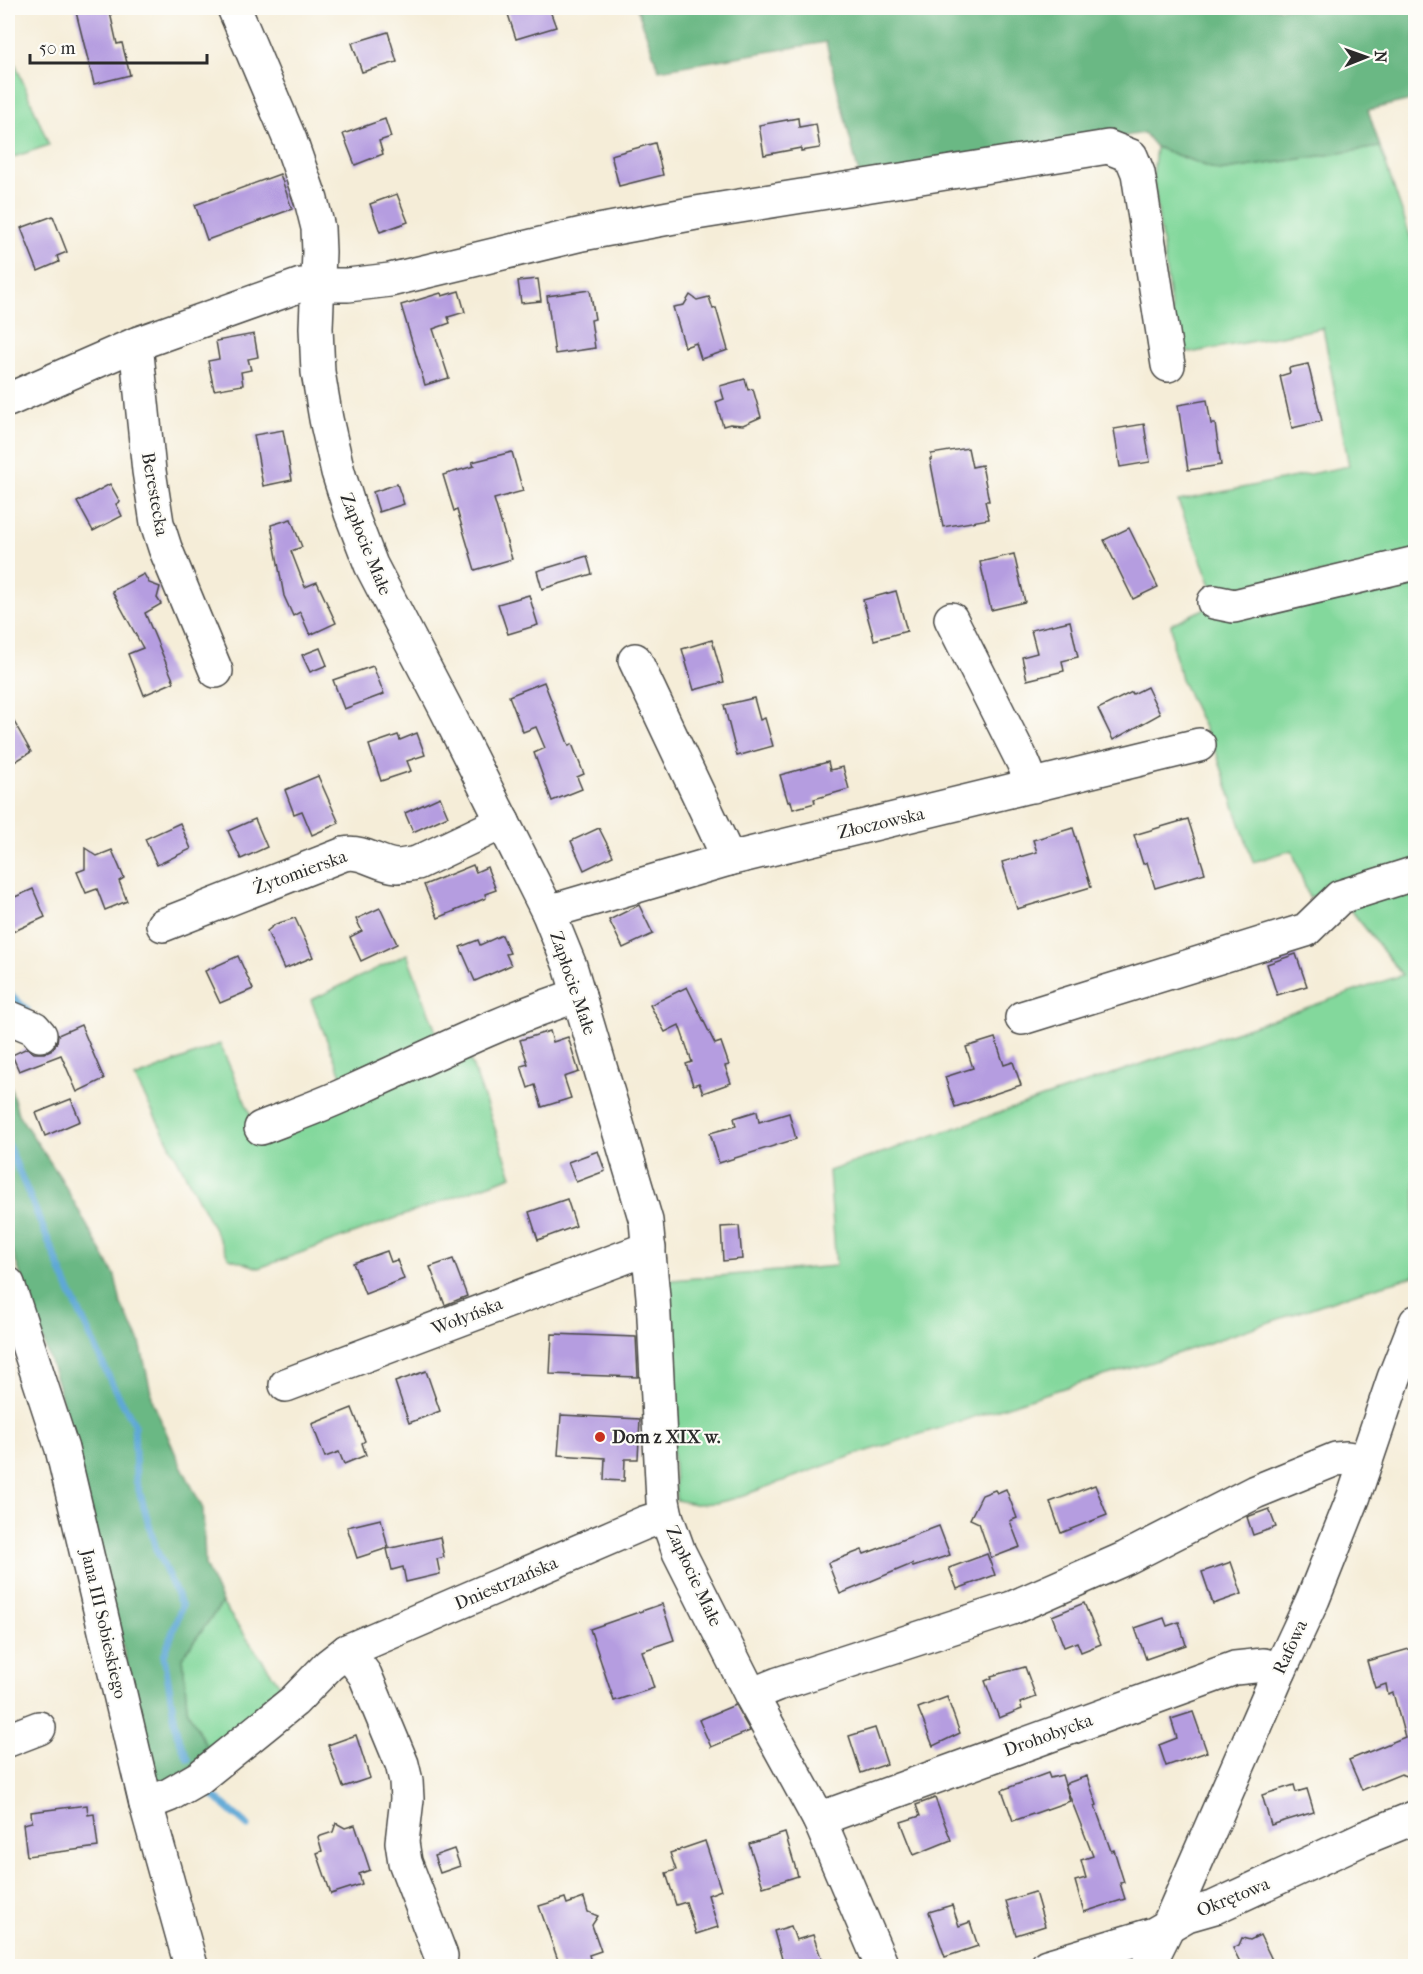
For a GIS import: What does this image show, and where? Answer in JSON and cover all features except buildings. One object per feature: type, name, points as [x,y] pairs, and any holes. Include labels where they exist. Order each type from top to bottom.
[{"type":"street","name":"Zapłocie Małe","points":[[234,8],[303,173],[318,228],[316,328],[318,372],[338,472],[351,513],[370,565],[548,912],[570,966],[646,1221],[654,1297],[663,1501],[666,1516],[679,1552],[751,1695],[819,1819],[882,1966]]},
{"type":"street","points":[[8,400],[136,344],[301,285],[348,285],[390,280],[582,234],[696,213],[1108,147],[1131,156],[1138,172],[1168,365]]},
{"type":"street","name":"Berestecka","points":[[136,344],[149,471],[157,524],[216,670]]},
{"type":"street","points":[[1214,602],[1234,606],[1416,563]]},
{"type":"street","points":[[951,619],[1033,786]]},
{"type":"street","points":[[634,660],[729,859]]},
{"type":"street","name":"Złoczowska","points":[[548,912],[729,859],[1200,745]]},
{"type":"street","name":"Żytomierska","points":[[163,925],[344,854],[353,852],[363,854],[394,866],[404,866],[417,863],[503,822]]},
{"type":"street","points":[[1022,1018],[1306,930],[1340,897],[1416,873]]},
{"type":"street","points":[[261,1128],[343,1096],[484,1031],[544,1006],[579,995]]},
{"type":"street","points":[[8,1017],[34,1028],[40,1035]]},
{"type":"street","name":"Wołyńska","points":[[286,1385],[649,1248]]},
{"type":"street","name":"Jana III Sobieskiego","points":[[8,1284],[62,1449],[146,1804],[191,1966]]},
{"type":"street","name":"Rafowa","points":[[1148,1966],[1168,1926],[1317,1589],[1416,1322]]},
{"type":"street","points":[[751,1695],[778,1684],[1020,1605],[1126,1557],[1255,1492],[1336,1459],[1366,1461]]},
{"type":"street","name":"Dniestrzańska","points":[[146,1804],[169,1796],[201,1777],[294,1701],[329,1665],[347,1651],[644,1523],[666,1516]]},
{"type":"street","points":[[347,1651],[365,1675],[402,1764],[406,1790],[402,1842],[405,1862],[441,1956]]},
{"type":"street","name":"Drohobycka","points":[[819,1819],[1235,1668],[1264,1665],[1280,1670]]},
{"type":"street","points":[[8,1740],[39,1728]]},
{"type":"street","name":"Okrętowa","points":[[1047,1966],[1141,1939],[1187,1915],[1215,1907],[1364,1838],[1416,1817]]},
{"type":"green space","points":[[637,8],[1415,8],[1415,99],[1368,110],[1380,147],[1219,171],[1156,147],[1144,133],[860,179],[826,42],[659,70]]},
{"type":"green space","points":[[8,46],[49,145],[8,159]]},
{"type":"green space","points":[[1156,147],[1219,171],[1380,147],[1415,250],[1415,556],[1214,593],[1178,501],[1349,466],[1323,328],[1190,353],[1176,343],[1153,176]]},
{"type":"green space","points":[[1416,574],[1415,864],[1309,898],[1292,850],[1253,862],[1217,755],[1181,679],[1174,651],[1171,624],[1206,608]]},
{"type":"green space","points":[[1415,882],[1415,1276],[1358,1292],[1152,1362],[849,1457],[736,1498],[716,1503],[695,1504],[676,1500],[661,1281],[836,1266],[829,1171],[1402,975],[1347,905]]},
{"type":"green space","points":[[407,954],[441,1045],[346,1088],[311,1000]]},
{"type":"green space","points":[[220,1044],[259,1134],[465,1045],[512,1176],[259,1268],[229,1258],[135,1078]]},
{"type":"green space","points":[[8,1077],[18,1114],[60,1177],[115,1276],[121,1304],[140,1342],[153,1402],[203,1509],[205,1565],[222,1603],[183,1656],[187,1709],[213,1759],[163,1783],[155,1778],[57,1382],[8,1238]]},
{"type":"green space","points":[[222,1603],[289,1698],[213,1759],[187,1709],[183,1656]]},
{"type":"waterway","points":[[8,992],[27,1010]]},
{"type":"waterway","points":[[8,1145],[67,1285],[113,1386],[134,1423],[136,1480],[156,1549],[182,1606],[164,1656],[177,1734],[188,1759]]},
{"type":"waterway","points":[[206,1789],[248,1826]]},
{"type":"place","name":"Dom z XIX w.","points":[[600,1437]]}]
